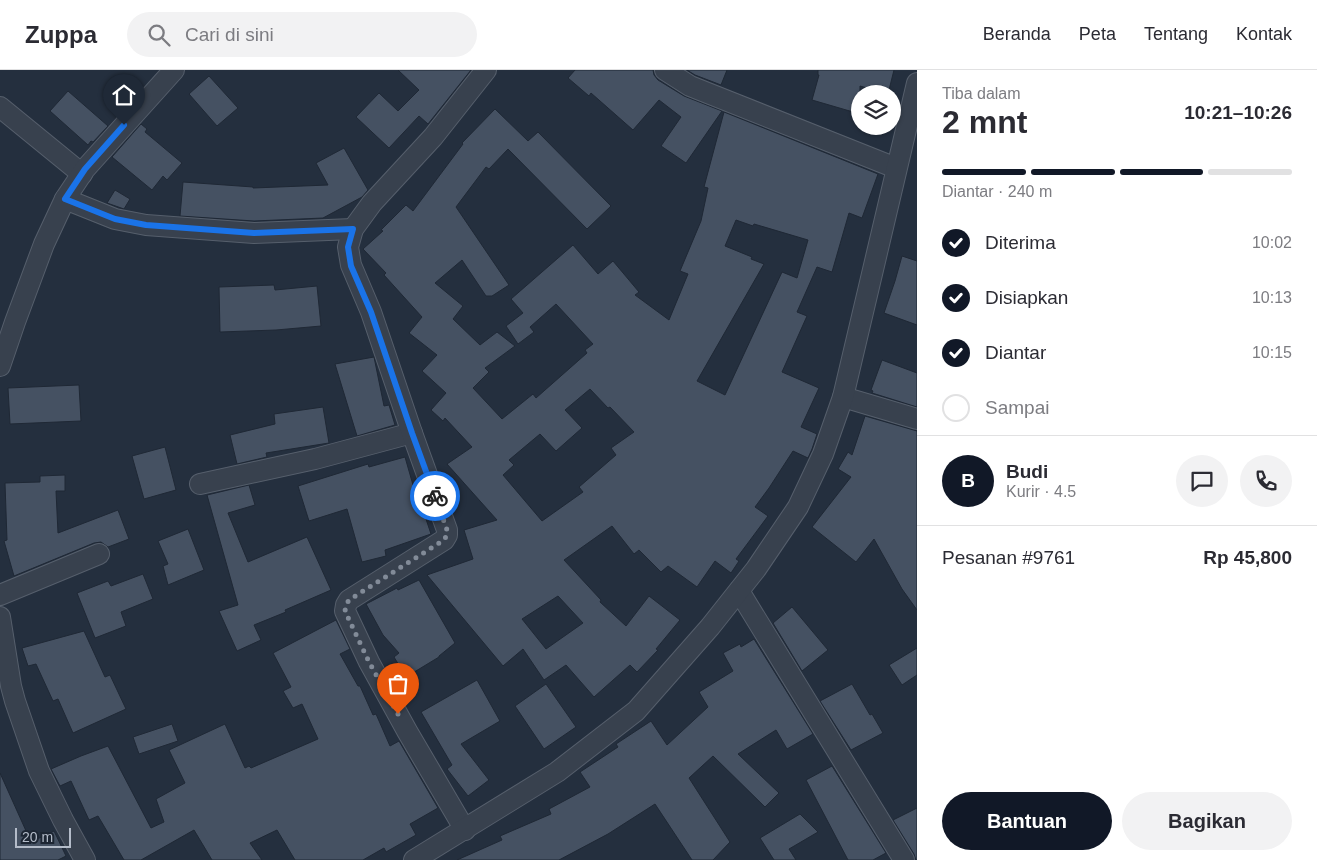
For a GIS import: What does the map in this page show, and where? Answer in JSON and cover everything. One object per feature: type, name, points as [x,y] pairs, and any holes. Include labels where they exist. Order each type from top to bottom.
[{"type":"street","points":[[0,366],[7,323],[65,199],[82,174],[174,70]]},
{"type":"street","points":[[465,830],[407,731],[345,611],[349,600],[444,540],[447,535],[447,530],[371,312],[351,266],[348,247],[353,229],[372,203],[433,137],[486,70]]},
{"type":"street","points":[[665,70],[690,86],[896,168]]},
{"type":"street","points":[[414,860],[557,772],[636,711],[739,591],[798,507],[823,454],[843,397],[917,83]]},
{"type":"street","points":[[0,107],[82,174]]},
{"type":"street","points":[[65,199],[115,219],[146,225],[254,233],[353,229]]},
{"type":"street","points":[[843,397],[917,419]]},
{"type":"street","points":[[200,484],[315,459],[412,433]]},
{"type":"street","points":[[0,595],[99,554]]},
{"type":"street","points":[[739,591],[904,860]]},
{"type":"street","points":[[0,617],[6,688],[15,701],[39,772],[85,860]]},
{"type":"building","points":[[398,70],[471,70],[428,124],[419,116],[389,148],[356,117],[379,93],[398,111],[419,90]]},
{"type":"building","points":[[575,70],[653,70],[658,80],[684,96],[722,111],[686,163],[661,146],[681,117],[659,100],[633,130],[591,93],[589,96],[568,78]]},
{"type":"building","points":[[687,70],[727,70],[721,85]]},
{"type":"building","points":[[818,70],[894,70],[890,85],[851,85],[851,111],[812,100]]},
{"type":"building","points":[[209,76],[238,108],[217,126],[189,94]]},
{"type":"building","points":[[68,91],[108,126],[88,145],[50,111]]},
{"type":"building","points":[[495,109],[528,141],[538,132],[611,206],[587,229],[508,149],[489,169],[486,167],[456,207],[509,285],[492,296],[486,296],[462,260],[435,283],[463,306],[453,319],[480,345],[497,332],[515,346],[485,368],[489,372],[473,388],[502,419],[533,394],[536,398],[587,353],[585,350],[593,344],[556,304],[530,327],[534,332],[518,344],[506,326],[523,313],[511,299],[573,245],[598,274],[613,261],[639,292],[635,295],[669,320],[688,274],[680,271],[701,221],[708,188],[704,187],[724,112],[878,174],[862,218],[849,213],[832,272],[817,267],[797,312],[807,316],[782,372],[819,388],[801,427],[817,434],[812,449],[808,458],[793,451],[755,507],[768,516],[736,559],[739,561],[731,573],[715,561],[697,587],[668,566],[661,572],[639,550],[634,554],[612,526],[564,560],[601,600],[600,602],[626,626],[649,596],[680,620],[656,649],[658,650],[637,672],[630,665],[594,697],[566,665],[544,680],[523,649],[503,666],[427,575],[473,559],[464,530],[497,520],[447,464],[472,447],[445,418],[443,421],[431,410],[446,393],[422,371],[437,355],[409,333],[422,317],[384,275],[386,273],[363,249],[383,231],[381,230],[406,205],[413,211],[462,143]],"holes":[[[736,220],[808,240],[797,278],[782,272],[725,395],[697,381],[764,264],[725,246]],[[590,389],[634,432],[611,448],[616,455],[579,487],[583,492],[542,521],[503,475],[514,465],[509,460],[540,434],[556,451],[582,428],[565,410]],[[558,596],[583,623],[546,649],[522,619]]]},
{"type":"building","points":[[141,124],[147,129],[145,132],[182,163],[167,180],[163,176],[152,190],[112,157]]},
{"type":"building","points":[[344,148],[368,190],[362,197],[323,218],[254,221],[180,216],[183,182],[253,188],[328,185],[316,163]]},
{"type":"building","points":[[115,190],[130,199],[124,209],[107,203]]},
{"type":"building","points":[[902,256],[917,261],[917,325],[884,313]]},
{"type":"building","points":[[274,285],[275,290],[317,286],[321,326],[220,332],[219,287]]},
{"type":"building","points":[[374,357],[384,406],[389,405],[395,425],[357,436],[335,364]]},
{"type":"building","points":[[882,360],[917,373],[917,407],[872,393],[873,391],[871,390]]},
{"type":"building","points":[[79,385],[81,421],[10,424],[8,388]]},
{"type":"building","points":[[323,407],[329,443],[266,453],[267,457],[237,464],[230,435],[275,424],[274,414]]},
{"type":"building","points":[[865,416],[917,431],[917,610],[902,589],[874,539],[856,562],[812,527],[851,477],[838,469],[848,452],[852,455]]},
{"type":"building","points":[[165,447],[176,490],[144,499],[132,456]]},
{"type":"building","points":[[405,457],[415,492],[417,492],[431,534],[385,550],[386,556],[362,562],[347,509],[309,521],[298,486],[368,464],[369,467]]},
{"type":"building","points":[[65,475],[65,491],[56,491],[58,533],[118,510],[129,539],[108,547],[101,542],[94,543],[14,576],[4,541],[7,540],[5,483],[40,482],[40,476]]},
{"type":"building","points":[[249,485],[255,505],[228,513],[248,562],[307,537],[331,590],[254,625],[261,640],[237,651],[219,611],[238,605],[207,495]]},
{"type":"building","points":[[188,529],[204,570],[168,585],[163,566],[168,564],[158,541]]},
{"type":"building","points":[[143,574],[153,599],[121,612],[126,626],[95,638],[77,593],[108,581],[111,586]]},
{"type":"building","points":[[419,580],[455,643],[439,657],[406,677],[394,657],[399,653],[383,635],[366,604],[397,588],[398,590]]},
{"type":"building","points":[[792,607],[828,650],[802,671],[773,623]]},
{"type":"building","points":[[336,620],[350,649],[340,654],[358,686],[360,686],[373,715],[376,714],[390,746],[399,741],[438,808],[410,824],[416,835],[386,852],[384,848],[363,860],[295,860],[277,830],[250,843],[262,860],[212,860],[194,830],[141,860],[124,860],[98,816],[89,820],[71,781],[60,786],[51,769],[108,746],[151,828],[164,822],[156,799],[185,783],[169,750],[225,724],[245,768],[249,766],[251,768],[318,739],[302,704],[293,708],[283,691],[291,687],[273,653]]},
{"type":"building","points":[[84,631],[105,677],[110,675],[126,709],[73,733],[58,699],[53,701],[36,664],[28,666],[22,648]]},
{"type":"building","points":[[754,639],[813,734],[787,749],[776,730],[738,754],[779,793],[765,807],[713,756],[689,778],[730,842],[713,860],[692,860],[655,804],[608,834],[559,860],[457,860],[502,840],[500,836],[551,814],[549,809],[590,787],[580,772],[618,747],[616,744],[651,721],[667,745],[708,707],[699,692],[733,671],[723,653],[740,644],[741,647]]},
{"type":"building","points":[[917,648],[917,675],[902,685],[889,665]]},
{"type":"building","points":[[477,680],[500,721],[461,744],[489,780],[468,796],[447,769],[452,765],[421,712]]},
{"type":"building","points":[[546,684],[576,727],[544,749],[515,706]]},
{"type":"building","points":[[852,684],[883,733],[851,750],[820,701]]},
{"type":"building","points":[[172,724],[178,741],[139,754],[133,737]]},
{"type":"building","points":[[832,766],[886,853],[873,860],[848,860],[806,780]]},
{"type":"building","points":[[0,773],[31,842],[54,831],[66,856],[58,860],[0,860]]},
{"type":"building","points":[[917,808],[917,860],[916,860],[893,820]]},
{"type":"building","points":[[800,814],[818,832],[789,849],[796,860],[774,860],[760,838]]},
{"type":"way so far","points":[[398,714],[369,662],[345,611],[346,605],[349,600],[444,540],[447,530],[435,496]]},
{"type":"route","points":[[124,125],[85,169],[65,199],[115,219],[146,225],[254,233],[353,229],[348,247],[351,266],[371,312],[435,496]]}]
